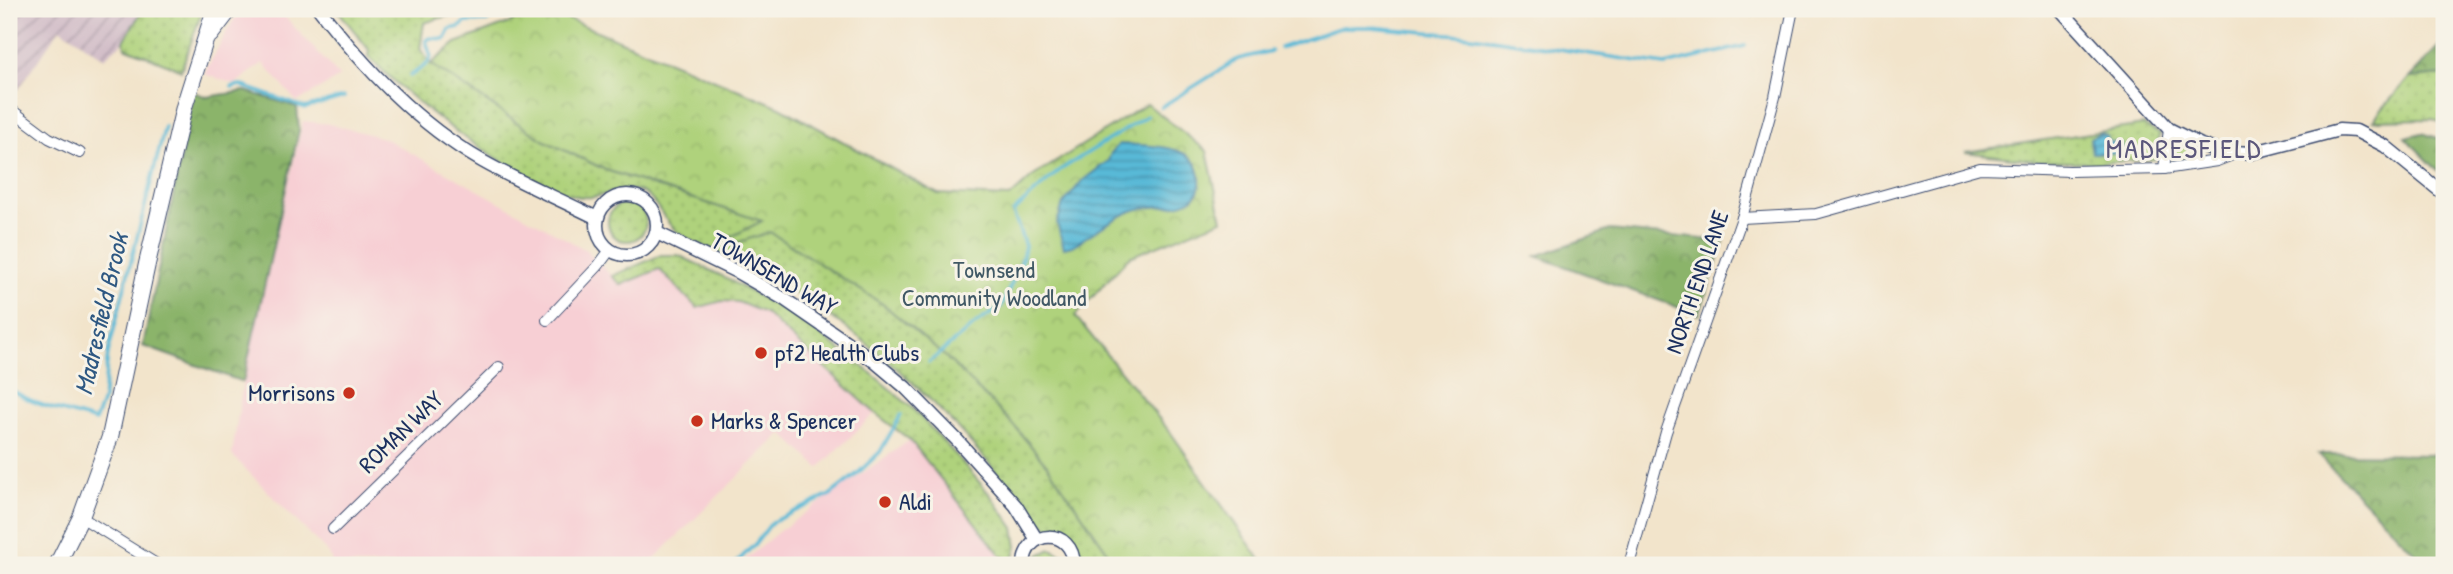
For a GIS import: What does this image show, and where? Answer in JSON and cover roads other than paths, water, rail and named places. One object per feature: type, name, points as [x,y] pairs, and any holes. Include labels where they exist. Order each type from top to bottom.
[{"type":"highway","points":[[57,565],[81,517],[110,437],[186,98],[215,9]]},
{"type":"highway","points":[[204,43],[230,9]]},
{"type":"main road","points":[[319,9],[388,90],[444,135],[482,161],[597,218]]},
{"type":"main road","points":[[2060,9],[2169,129],[2218,151],[2235,153],[2266,150],[2339,130],[2356,131],[2385,146],[2444,194]]},
{"type":"main road","points":[[631,194],[649,203],[655,212],[657,233],[648,247],[639,253],[625,255],[610,250],[598,235],[597,218],[604,204],[613,197],[631,194]]},
{"type":"main road","name":"TOWNSEND WAY","points":[[657,233],[737,272],[784,299],[874,361],[905,387],[957,440],[1016,506],[1037,540]]},
{"type":"main road","points":[[1024,565],[1028,548],[1037,540],[1049,537],[1059,538],[1069,545],[1074,555],[1074,565]]},
{"type":"street","name":"NORTH END LANE","points":[[1629,565],[1666,432],[1742,218],[1775,97],[1793,9]]},
{"type":"street","points":[[9,108],[49,138],[80,153]]},
{"type":"street","points":[[2164,169],[2169,129]]},
{"type":"street","points":[[1742,218],[1816,214],[1980,168],[2164,169],[2217,161],[2235,153]]},
{"type":"street","points":[[547,320],[598,267],[610,250]]},
{"type":"street","name":"ROMAN WAY","points":[[333,529],[499,367]]},
{"type":"street","points":[[81,517],[158,565]]},
{"type":"water","points":[[2100,133],[2107,136],[2107,141],[2122,144],[2123,153],[2092,153],[2090,138]]},
{"type":"water","points":[[1119,144],[1168,148],[1190,157],[1197,166],[1200,177],[1197,193],[1184,203],[1124,214],[1072,246],[1064,248],[1057,223],[1063,204],[1082,181],[1108,161]]},
{"type":"waterway","name":"Madresfield Brook","points":[[410,76],[427,64],[431,57],[426,41],[430,38],[445,39],[450,29],[460,27],[466,22],[487,21],[502,9]]},
{"type":"waterway","points":[[1280,48],[1342,27],[1471,36],[1665,65],[1745,46]]},
{"type":"waterway","points":[[1161,107],[1238,59],[1271,51]]},
{"type":"waterway","name":"Madresfield Brook","points":[[232,87],[240,85],[305,108],[344,97]]},
{"type":"waterway","points":[[929,362],[1001,307],[1021,263],[1025,246],[1013,212],[1060,170],[1147,116]]},
{"type":"waterway","name":"Madresfield Brook","points":[[9,388],[40,404],[95,421],[103,400],[108,353],[165,126]]},
{"type":"waterway","points":[[734,565],[772,522],[830,495],[857,474],[880,452],[901,415]]},
{"type":"place","name":"pf2 Health Clubs","points":[[761,353]]},
{"type":"place","name":"Morrisons","points":[[349,393]]},
{"type":"place","name":"Marks & Spencer","points":[[697,421]]},
{"type":"place","name":"Aldi","points":[[885,502]]},
{"type":"district","name":"MADRESFIELD","points":[[2184,148]]},
{"type":"park label","name":"Townsend Community Woodland","points":[[994,284]]}]
